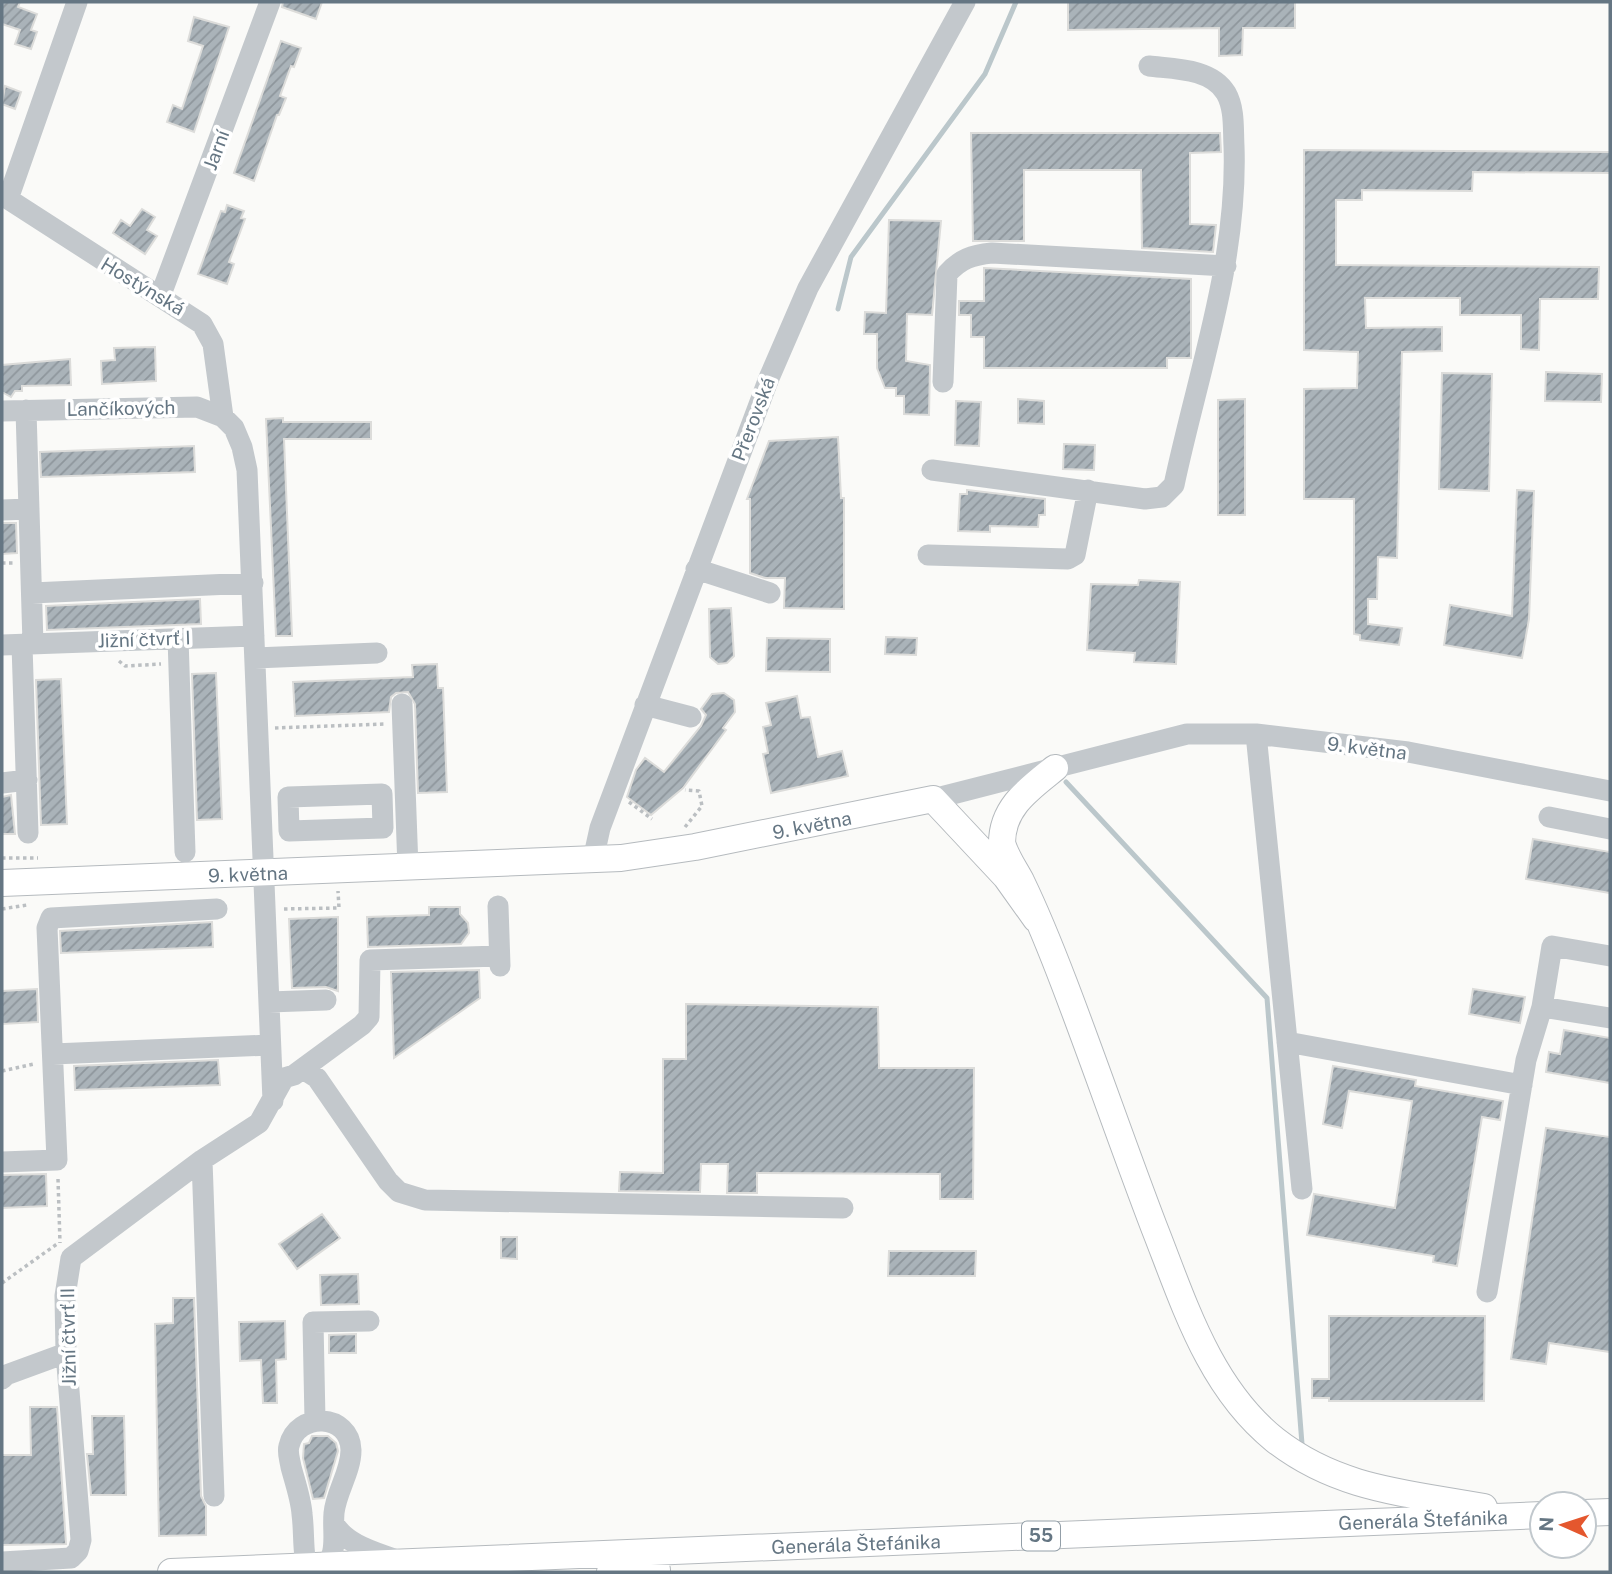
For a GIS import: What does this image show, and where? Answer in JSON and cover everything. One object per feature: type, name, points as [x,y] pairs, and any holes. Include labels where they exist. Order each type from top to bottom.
[{"type":"main road","points":[[1055,768],[1016,802],[1009,812],[1002,834],[1005,853],[1064,983],[1198,1336],[1231,1395],[1252,1420],[1298,1456],[1352,1483],[1528,1519]]},
{"type":"main road","name":"9. května","points":[[2,883],[593,860],[695,848],[933,799]]},
{"type":"main road","points":[[933,799],[1006,877],[1036,919]]},
{"type":"main road","name":"Generála Štefánika","points":[[171,1572],[321,1569],[404,1563],[1528,1521]]},
{"type":"main road","name":"Generála Štefánika","points":[[610,1572],[1528,1522]]},
{"type":"street","points":[[5,197],[77,2]]},
{"type":"street","name":"Jarní","points":[[160,297],[270,2]]},
{"type":"street","name":"Přerovská","points":[[593,860],[600,828],[645,705],[769,378],[807,288],[965,2]]},
{"type":"street","points":[[932,470],[1145,499],[1162,497],[1174,485],[1226,266],[1236,190],[1232,111],[1226,94],[1217,82],[1195,72],[1149,66]]},
{"type":"street","name":"Hostýnská","points":[[5,197],[188,313],[208,330],[228,423]]},
{"type":"street","points":[[943,382],[947,274],[957,263],[974,255],[992,253],[1226,266]]},
{"type":"street","name":"Lančíkových","points":[[2,411],[190,406],[228,423]]},
{"type":"street","points":[[26,410],[32,593],[19,644],[28,833]]},
{"type":"street","points":[[228,423],[245,457],[253,583],[273,1101]]},
{"type":"street","points":[[928,555],[1069,559],[1075,555],[1088,490]]},
{"type":"street","points":[[2,510],[29,509]]},
{"type":"street","points":[[696,569],[770,593]]},
{"type":"street","points":[[32,593],[253,583]]},
{"type":"street","name":"Jižní čtvrť I","points":[[19,644],[254,635]]},
{"type":"street","points":[[178,638],[185,852]]},
{"type":"street","points":[[255,658],[377,653]]},
{"type":"street","points":[[645,705],[691,717]]},
{"type":"street","points":[[402,714],[408,868]]},
{"type":"street","name":"9. května","points":[[933,799],[1187,734],[1256,734],[1408,752],[1610,791]]},
{"type":"street","points":[[1256,734],[1302,1189]]},
{"type":"street","points":[[2,783],[27,780]]},
{"type":"street","points":[[261,798],[288,797]]},
{"type":"street","points":[[1549,817],[1610,829]]},
{"type":"street","name":"Jižní čtvrť II","points":[[2,1562],[71,1558],[78,1551],[81,1540],[66,1353],[66,1283],[71,1258],[202,1160],[259,1123],[284,1078],[303,1069],[369,1017],[370,960],[500,961],[498,905]]},
{"type":"street","points":[[2,1162],[57,1160],[47,928],[51,918],[217,909]]},
{"type":"street","points":[[1487,1292],[1522,1085],[1542,1007],[1552,946],[1610,956]]},
{"type":"street","points":[[269,1002],[326,1000]]},
{"type":"street","points":[[1542,1007],[1610,1018]]},
{"type":"street","points":[[1287,1042],[1522,1085]]},
{"type":"street","points":[[53,1057],[270,1045]]},
{"type":"street","points":[[303,1069],[317,1077],[388,1181],[399,1192],[425,1200],[843,1208]]},
{"type":"street","points":[[202,1160],[215,1496]]},
{"type":"street","points":[[315,1420],[313,1322],[369,1321]]},
{"type":"street","points":[[2,1379],[6,1375],[66,1353]]},
{"type":"street","points":[[315,1420],[328,1421],[342,1429],[351,1448],[334,1511],[334,1524],[334,1554],[321,1569],[305,1557],[303,1526],[288,1451],[297,1429],[315,1420]]},
{"type":"street","points":[[334,1524],[345,1538],[404,1563]]},
{"type":"street","points":[[258,1569],[288,1555],[297,1544],[303,1526]]},
{"type":"path","points":[[111,654],[125,666],[155,665],[173,660]]},
{"type":"path","points":[[269,728],[402,714]]},
{"type":"path","points":[[681,830],[702,806],[699,791],[685,790]]},
{"type":"path","points":[[280,902],[285,910],[339,908],[339,891],[330,891]]},
{"type":"path","points":[[2,1071],[53,1057]]},
{"type":"path","points":[[57,1160],[60,1243]]},
{"type":"building","points":[[2,2],[20,2],[18,7],[37,14],[31,30],[37,32],[31,49],[15,44],[20,30],[2,24]]},
{"type":"building","points":[[283,2],[322,2],[316,19],[282,7]]},
{"type":"building","points":[[1068,2],[1295,2],[1295,28],[1243,28],[1242,55],[1219,56],[1219,28],[1068,30]]},
{"type":"building","points":[[194,17],[229,27],[194,132],[167,122],[173,105],[182,109],[203,46],[188,41]]},
{"type":"building","points":[[281,41],[301,48],[280,96],[286,98],[277,115],[254,181],[234,173]]},
{"type":"building","points":[[5,86],[21,92],[15,109],[2,104]]},
{"type":"building","points":[[971,133],[1220,133],[1221,152],[1190,153],[1190,224],[1216,225],[1213,252],[1142,248],[1141,170],[1024,170],[1024,241],[973,241]]},
{"type":"building","points":[[1304,150],[1610,152],[1610,173],[1473,172],[1472,191],[1362,190],[1362,200],[1336,200],[1336,265],[1599,267],[1598,299],[1540,299],[1539,350],[1521,349],[1521,315],[1460,315],[1460,298],[1365,298],[1366,328],[1442,327],[1442,351],[1402,352],[1397,558],[1378,557],[1377,599],[1368,599],[1368,624],[1402,628],[1399,645],[1360,640],[1360,635],[1354,634],[1354,499],[1304,499],[1304,389],[1357,388],[1358,352],[1304,350]]},
{"type":"building","points":[[227,205],[244,211],[241,218],[245,219],[229,262],[234,264],[227,284],[198,274],[221,211],[225,212]]},
{"type":"building","points":[[142,209],[155,217],[147,230],[157,236],[145,254],[113,233],[121,220],[130,226]]},
{"type":"building","points":[[889,220],[941,221],[932,315],[907,314],[906,361],[930,365],[929,415],[904,414],[904,396],[896,396],[896,388],[885,388],[877,368],[877,334],[864,334],[865,312],[886,313]]},
{"type":"building","points":[[984,268],[1191,279],[1191,358],[1167,358],[1167,368],[984,368],[984,337],[971,337],[971,315],[959,315],[959,301],[984,301]]},
{"type":"building","points":[[155,347],[156,381],[102,384],[101,361],[115,360],[114,348]]},
{"type":"building","points":[[70,359],[71,385],[22,386],[22,391],[15,391],[11,397],[2,392],[2,365]]},
{"type":"building","points":[[1546,372],[1602,374],[1601,402],[1545,401]]},
{"type":"building","points":[[1442,373],[1492,374],[1489,491],[1439,489]]},
{"type":"building","points":[[1018,399],[1044,401],[1044,424],[1018,423]]},
{"type":"building","points":[[1245,399],[1245,515],[1218,515],[1218,400]]},
{"type":"building","points":[[956,401],[981,402],[979,446],[955,445]]},
{"type":"building","points":[[283,418],[283,422],[371,422],[371,439],[284,439],[292,636],[276,636],[266,419]]},
{"type":"building","points":[[838,437],[841,498],[844,498],[844,609],[784,608],[785,578],[765,578],[750,573],[750,499],[747,499],[769,441]]},
{"type":"building","points":[[1064,444],[1095,445],[1094,470],[1063,469]]},
{"type":"building","points":[[194,446],[195,472],[41,477],[40,452]]},
{"type":"building","points":[[967,490],[1045,499],[1045,515],[1039,515],[1038,527],[990,526],[990,532],[958,531],[960,494],[967,494]]},
{"type":"building","points":[[1517,490],[1534,491],[1529,619],[1522,658],[1444,645],[1450,605],[1512,616]]},
{"type":"building","points":[[2,523],[16,523],[17,553],[2,554]]},
{"type":"building","points":[[1139,580],[1180,582],[1176,664],[1134,662],[1135,653],[1087,650],[1091,584],[1138,585]]},
{"type":"building","points":[[200,599],[201,624],[47,630],[46,606]]},
{"type":"building","points":[[731,608],[734,656],[727,663],[718,664],[710,657],[709,609]]},
{"type":"building","points":[[886,637],[917,638],[916,655],[885,654]]},
{"type":"building","points":[[767,638],[830,639],[830,672],[766,671]]},
{"type":"building","points":[[437,664],[438,688],[443,688],[447,792],[418,793],[415,704],[408,692],[396,693],[391,697],[389,712],[295,716],[293,682],[413,677],[412,665]]},
{"type":"building","points":[[216,673],[222,819],[197,820],[192,674]]},
{"type":"building","points":[[61,679],[67,824],[41,825],[36,680]]},
{"type":"building","points":[[724,693],[734,700],[735,712],[723,728],[726,730],[683,788],[651,815],[627,797],[636,770],[645,758],[664,772],[701,726],[706,715],[701,709],[712,694]]},
{"type":"building","points":[[797,696],[801,718],[810,717],[818,757],[842,751],[848,776],[771,793],[763,754],[768,753],[763,727],[771,725],[766,703]]},
{"type":"building","points":[[11,795],[15,834],[2,834],[2,797]]},
{"type":"building","points":[[1533,839],[1610,852],[1610,893],[1526,879]]},
{"type":"building","points":[[429,907],[460,907],[460,914],[468,923],[469,933],[461,944],[368,947],[367,917],[429,915]]},
{"type":"building","points":[[338,917],[338,991],[326,987],[292,988],[289,919]]},
{"type":"building","points":[[212,922],[213,947],[61,953],[60,931]]},
{"type":"building","points":[[479,970],[480,998],[394,1058],[391,972]]},
{"type":"building","points":[[37,989],[38,1022],[2,1024],[2,991]]},
{"type":"building","points":[[1473,989],[1525,997],[1520,1023],[1469,1014]]},
{"type":"building","points":[[686,1004],[878,1007],[879,1068],[974,1068],[973,1199],[940,1199],[940,1174],[757,1173],[757,1193],[727,1193],[728,1164],[701,1164],[700,1192],[619,1191],[620,1172],[663,1173],[663,1059],[686,1059]]},
{"type":"building","points":[[1564,1030],[1610,1038],[1610,1083],[1546,1072],[1549,1052],[1560,1054]]},
{"type":"building","points":[[218,1060],[220,1085],[75,1090],[74,1066]]},
{"type":"building","points":[[1333,1066],[1416,1080],[1415,1086],[1503,1101],[1500,1120],[1482,1117],[1457,1266],[1433,1262],[1434,1256],[1307,1235],[1314,1194],[1395,1208],[1412,1101],[1349,1091],[1342,1128],[1323,1124]]},
{"type":"building","points":[[1546,1128],[1610,1137],[1610,1352],[1549,1343],[1546,1364],[1511,1359]]},
{"type":"building","points":[[46,1174],[47,1206],[2,1208],[2,1175]]},
{"type":"building","points":[[322,1214],[340,1238],[297,1269],[279,1244]]},
{"type":"building","points":[[501,1237],[517,1237],[517,1259],[501,1258]]},
{"type":"building","points":[[889,1251],[976,1251],[975,1276],[888,1276]]},
{"type":"building","points":[[358,1274],[359,1304],[321,1305],[320,1275]]},
{"type":"building","points":[[173,1298],[194,1298],[201,1496],[206,1506],[206,1535],[159,1536],[155,1324],[173,1323]]},
{"type":"building","points":[[1329,1316],[1485,1316],[1484,1401],[1329,1401],[1329,1398],[1312,1398],[1312,1379],[1329,1379]]},
{"type":"building","points":[[285,1321],[286,1359],[276,1360],[277,1403],[263,1403],[261,1360],[240,1361],[239,1322]]},
{"type":"building","points":[[356,1334],[356,1353],[329,1353],[329,1335]]},
{"type":"building","points":[[30,1407],[57,1407],[66,1544],[2,1545],[2,1455],[31,1455]]},
{"type":"building","points":[[92,1416],[124,1416],[126,1495],[91,1495],[87,1454],[93,1454]]},
{"type":"building","points":[[312,1436],[328,1436],[336,1443],[338,1451],[324,1498],[313,1499],[303,1458],[304,1444],[309,1443]]},
{"type":"waterway","points":[[838,309],[851,257],[985,74],[1016,2]]},
{"type":"waterway","points":[[1066,782],[1267,998],[1302,1444]]}]
